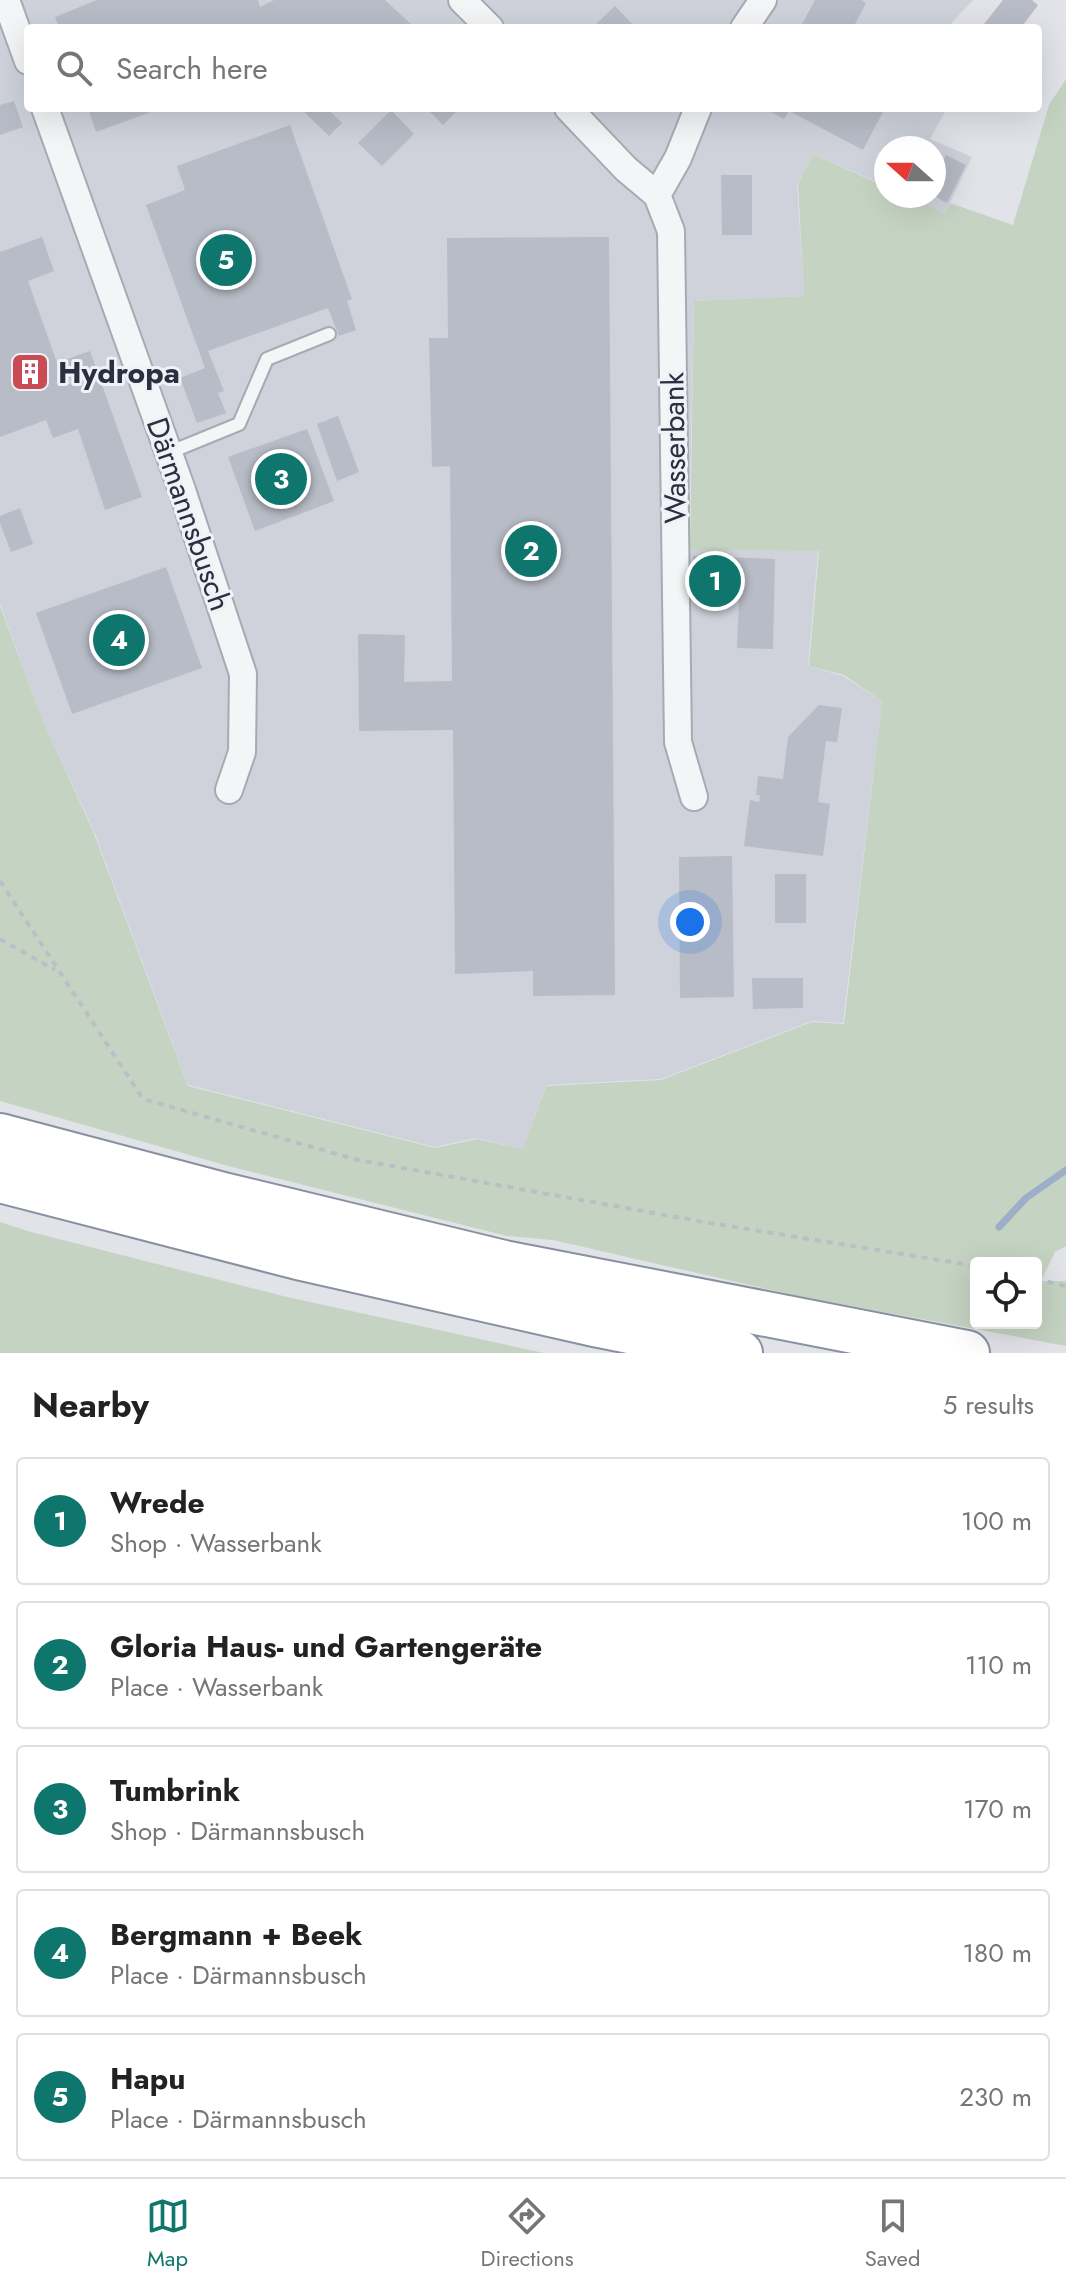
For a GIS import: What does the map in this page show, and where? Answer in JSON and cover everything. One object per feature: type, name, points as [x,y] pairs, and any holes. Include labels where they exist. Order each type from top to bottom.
[{"type":"highway","points":[[0,1136],[223,1195],[504,1263],[967,1353]]},
{"type":"highway","points":[[0,1180],[298,1257],[599,1325],[740,1353]]},
{"type":"street","points":[[6,0],[24,50]]},
{"type":"street","points":[[462,0],[486,24]]},
{"type":"street","points":[[747,24],[763,0]]},
{"type":"street","name":"Därmannsbusch","points":[[46,112],[243,674],[242,752],[229,790]]},
{"type":"street","points":[[572,112],[626,169],[657,195],[678,158],[696,112]]},
{"type":"street","name":"Wasserbank","points":[[657,195],[671,231],[678,742],[694,797]]},
{"type":"lane","points":[[168,453],[239,424],[267,359],[329,334]]},
{"type":"path","points":[[0,881],[143,1099],[358,1160],[704,1222],[970,1265]]},
{"type":"path","points":[[0,939],[57,971]]},
{"type":"path","points":[[1042,1280],[1066,1286]]},
{"type":"shaded area","points":[[0,0],[973,0],[951,24],[24,24],[24,112],[945,112],[932,136],[874,136],[874,181],[813,154],[797,184],[804,296],[694,301],[689,550],[818,551],[808,666],[843,676],[882,701],[843,1023],[812,1021],[661,1079],[546,1085],[523,1149],[476,1138],[435,1147],[188,1085],[94,831],[43,721],[0,604]]},
{"type":"shaded area","points":[[946,146],[972,157],[945,213],[934,208],[946,208]]},
{"type":"green space","points":[[1066,79],[1066,1246],[1055,1252],[1042,1279],[1042,1257],[970,1257],[970,1328],[793,1295],[553,1240],[507,1236],[232,1167],[0,1101],[0,606],[43,721],[93,831],[188,1086],[435,1148],[477,1139],[523,1149],[546,1086],[661,1080],[812,1022],[844,1024],[882,701],[844,675],[809,666],[819,551],[690,550],[694,301],[804,296],[798,183],[813,154],[874,182],[874,208],[934,208],[945,213],[950,203],[1013,225],[1049,105]]},
{"type":"green space","points":[[0,1222],[287,1297],[544,1353],[0,1353]]},
{"type":"green space","points":[[1042,1281],[1066,1281],[1066,1346],[975,1329],[1042,1329]]},
{"type":"building","points":[[97,0],[258,0],[260,7],[274,0],[385,0],[411,24],[58,24],[55,17]]},
{"type":"building","points":[[815,0],[861,0],[866,3],[855,24],[802,24]]},
{"type":"building","points":[[1003,0],[1032,0],[1038,5],[1024,24],[984,24]]},
{"type":"building","points":[[615,6],[632,24],[596,24]]},
{"type":"building","points":[[14,101],[23,127],[0,135],[0,105]]},
{"type":"building","points":[[89,112],[151,112],[96,132]]},
{"type":"building","points":[[304,112],[331,112],[342,123],[329,136]]},
{"type":"building","points":[[389,112],[393,112],[414,134],[382,166],[358,143]]},
{"type":"building","points":[[430,112],[456,112],[443,125]]},
{"type":"building","points":[[771,112],[788,112],[784,119]]},
{"type":"building","points":[[791,112],[883,112],[863,150]]},
{"type":"building","points":[[290,125],[352,299],[347,301],[356,330],[339,336],[328,308],[208,351],[224,391],[218,393],[226,413],[197,423],[180,378],[205,368],[146,205],[185,190],[177,166]]},
{"type":"building","points":[[946,155],[966,165],[946,202]]},
{"type":"building","points":[[721,175],[752,175],[752,235],[722,235]]},
{"type":"building","name":"Hydropa","points":[[42,237],[54,271],[28,281],[65,385],[72,383],[62,361],[90,351],[142,497],[105,510],[78,429],[53,438],[46,420],[0,437],[0,252]]},
{"type":"building","points":[[609,237],[615,995],[533,996],[533,971],[455,974],[453,730],[359,731],[358,634],[405,635],[404,682],[452,681],[450,466],[432,467],[429,338],[448,338],[447,238]]},
{"type":"building","points":[[338,416],[359,472],[337,481],[317,424]]},
{"type":"building","points":[[307,429],[334,501],[255,531],[228,457]]},
{"type":"building","points":[[20,508],[33,544],[11,552],[0,516]]},
{"type":"building","points":[[693,556],[775,559],[773,649],[737,648],[739,599],[692,597]]},
{"type":"building","points":[[166,567],[202,668],[72,714],[36,613]]},
{"type":"building","points":[[819,705],[842,708],[837,742],[826,741],[818,802],[830,804],[823,856],[744,846],[750,800],[759,802],[760,795],[756,795],[758,776],[783,779],[788,737]]},
{"type":"building","points":[[732,856],[734,997],[680,998],[679,857]]},
{"type":"building","points":[[775,874],[806,874],[806,923],[775,923]]},
{"type":"building","points":[[752,978],[803,978],[803,1008],[753,1009]]},
{"type":"waterway","points":[[999,1227],[1026,1198],[1066,1170]]},
{"type":"place","name":"Hapu","points":[[226,260]]},
{"type":"place","name":"Hydropa","points":[[30,372]]},
{"type":"place","name":"Tumbrink","points":[[281,479]]},
{"type":"place","name":"Gloria Haus- und Gartengeräte","points":[[531,551]]},
{"type":"place","name":"Wrede","points":[[715,581]]},
{"type":"place","name":"Bergmann + Beek","points":[[119,640]]}]
